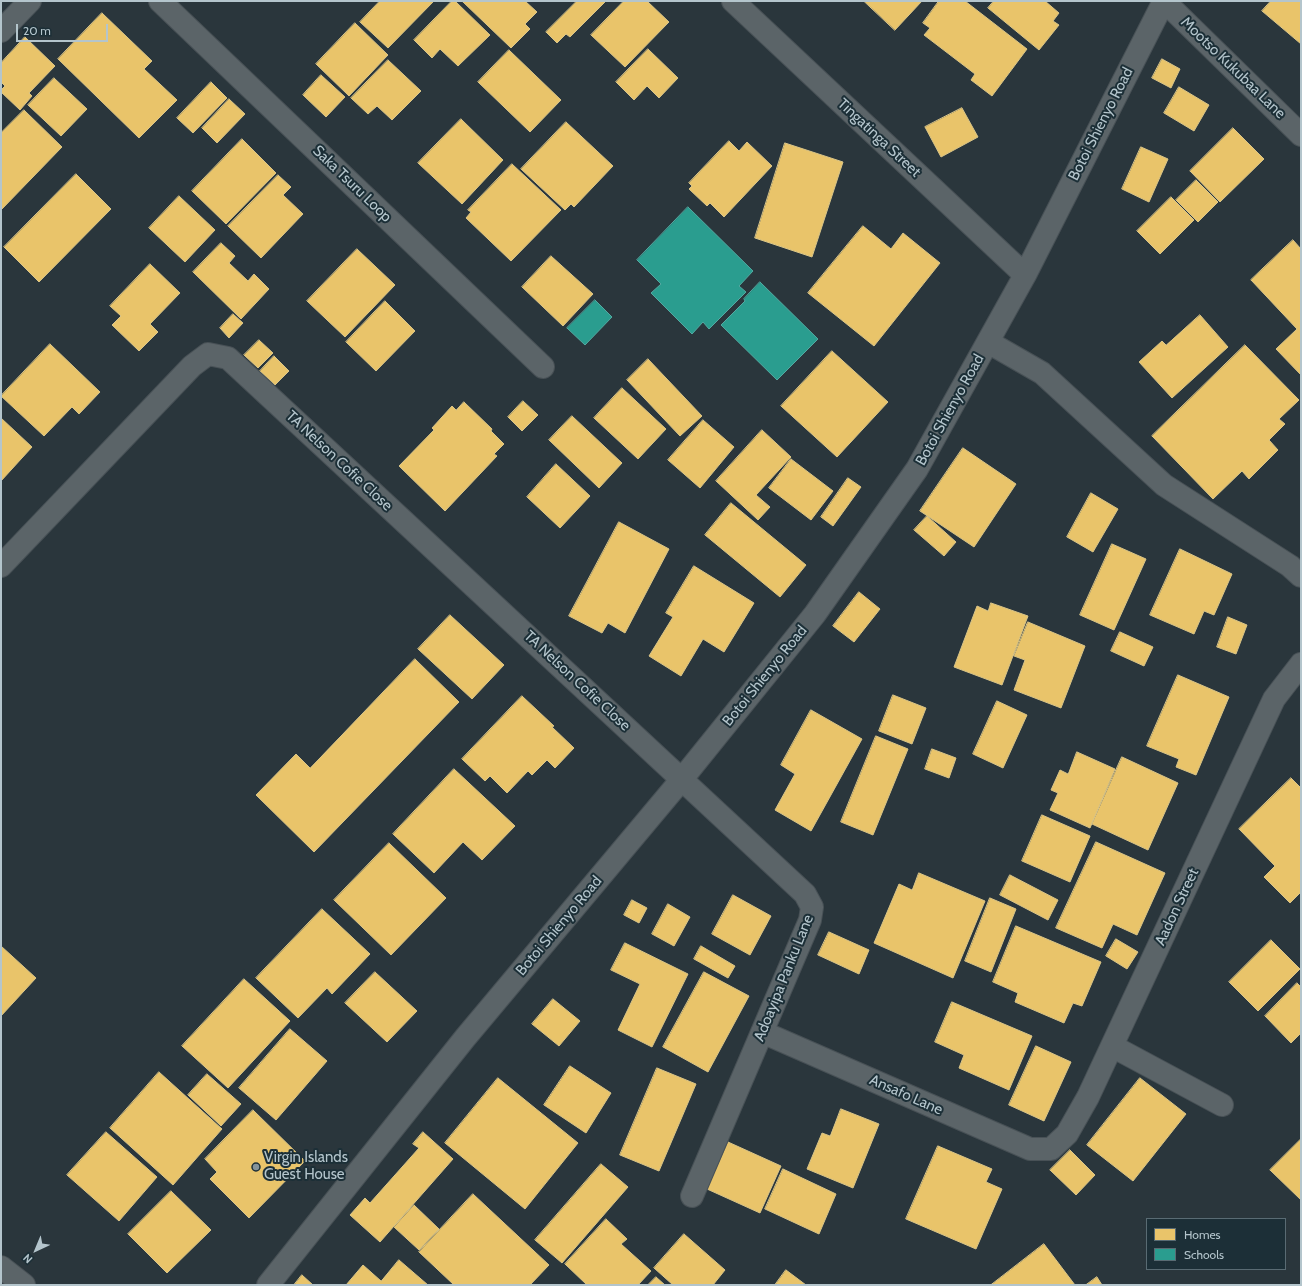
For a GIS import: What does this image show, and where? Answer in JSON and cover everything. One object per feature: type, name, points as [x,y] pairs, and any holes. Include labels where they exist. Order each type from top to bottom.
[{"type":"street","points":[[1,31],[30,1]]},
{"type":"street","name":"Saka Tsuru Loop","points":[[160,1],[543,367]]},
{"type":"street","name":"Tingatinga Street","points":[[733,1],[1025,275]]},
{"type":"street","name":"Botoi Shienyo Road","points":[[268,1285],[465,1038],[682,779],[815,614],[917,469],[1025,275],[1164,1]]},
{"type":"street","name":"Mootso Kukubaa Lane","points":[[1164,1],[1301,135]]},
{"type":"street","points":[[988,342],[1042,373],[1164,485],[1290,566],[1301,576]]},
{"type":"street","name":"TA Nelson Cofie Close","points":[[1,566],[192,366],[208,354],[228,358],[682,779]]},
{"type":"street","name":"Aadon Street","points":[[1051,1149],[1067,1134],[1088,1097],[1274,699],[1301,664]]},
{"type":"street","name":"Adoayipa Panku Lane","points":[[682,779],[805,894],[812,907],[810,920],[692,1196]]},
{"type":"street","name":"Ansafo Lane","points":[[762,1032],[1030,1149],[1051,1149]]},
{"type":"street","points":[[1112,1046],[1222,1106]]},
{"type":"street","points":[[1,1267],[24,1285]]},
{"type":"building: Homes","points":[[380,1],[434,1],[388,48],[360,22]]},
{"type":"building: Homes","points":[[452,1],[455,1],[490,35],[458,66],[440,49],[432,58],[414,40]]},
{"type":"building: Homes","points":[[525,1],[537,12],[525,24],[530,29],[511,48],[463,2]]},
{"type":"building: Homes","points":[[577,1],[606,1],[570,37],[566,34],[557,43],[546,32]]},
{"type":"building: Homes","points":[[624,1],[647,1],[669,22],[625,67],[591,35]]},
{"type":"building: Homes","points":[[864,1],[922,1],[895,30]]},
{"type":"building: Homes","points":[[939,1],[965,1],[1027,49],[992,96],[971,80],[975,74],[924,35],[930,28],[923,23]]},
{"type":"building: Homes","points":[[994,1],[1045,1],[1059,13],[1053,21],[1059,25],[1039,50],[988,8]]},
{"type":"building: Homes","points":[[1271,1],[1301,1],[1301,44],[1262,11]]},
{"type":"building: Homes","points":[[102,13],[152,61],[144,69],[177,100],[139,138],[58,59]]},
{"type":"building: Homes","points":[[355,23],[388,55],[349,96],[316,64]]},
{"type":"building: Homes","points":[[25,37],[55,66],[29,93],[32,96],[20,110],[1,92],[5,86],[1,82],[1,63]]},
{"type":"building: Homes","points":[[648,49],[678,78],[659,98],[647,86],[634,100],[616,82]]},
{"type":"building: Homes","points":[[509,50],[561,100],[530,132],[478,82]]},
{"type":"building: Homes","points":[[1162,59],[1180,69],[1171,88],[1152,78]]},
{"type":"building: Homes","points":[[388,60],[421,91],[392,120],[377,106],[368,114],[351,98]]},
{"type":"building: Homes","points":[[321,75],[345,97],[326,117],[303,95]]},
{"type":"building: Homes","points":[[54,78],[87,109],[61,136],[28,105]]},
{"type":"building: Homes","points":[[211,82],[227,98],[193,133],[177,118]]},
{"type":"building: Homes","points":[[1179,87],[1209,105],[1194,131],[1164,113]]},
{"type":"building: Homes","points":[[229,99],[245,114],[217,143],[202,128]]},
{"type":"building: Homes","points":[[962,108],[978,137],[941,157],[925,127]]},
{"type":"building: Homes","points":[[24,110],[62,147],[1,210],[1,133]]},
{"type":"building: Homes","points":[[461,119],[503,160],[462,204],[418,163]]},
{"type":"building: Homes","points":[[566,122],[613,166],[574,207],[571,204],[565,210],[521,169]]},
{"type":"building: Homes","points":[[1233,128],[1264,159],[1220,202],[1190,171]]},
{"type":"building: Homes","points":[[242,139],[276,173],[226,224],[192,191]]},
{"type":"building: Homes","points":[[729,141],[739,151],[747,142],[772,166],[724,217],[710,203],[707,206],[689,189],[692,186],[689,183]]},
{"type":"building: Homes","points":[[785,143],[843,162],[812,257],[755,238]]},
{"type":"building: Homes","points":[[1141,147],[1168,159],[1149,202],[1122,189]]},
{"type":"building: Homes","points":[[512,164],[561,210],[511,261],[466,218],[471,212],[468,210]]},
{"type":"building: Homes","points":[[76,174],[111,209],[39,282],[4,247]]},
{"type":"building: Homes","points":[[278,175],[291,187],[283,195],[303,214],[261,258],[228,226]]},
{"type":"building: Homes","points":[[1196,180],[1218,202],[1198,222],[1176,200]]},
{"type":"building: Homes","points":[[179,196],[215,230],[185,262],[149,228]]},
{"type":"building: Homes","points":[[1171,197],[1194,220],[1160,254],[1137,231]]},
{"type":"building: Homes","points":[[863,226],[891,249],[903,233],[940,263],[874,346],[808,293]]},
{"type":"building: Homes","points":[[1293,240],[1301,249],[1301,375],[1276,349],[1297,329],[1251,280]]},
{"type":"building: Homes","points":[[221,243],[235,256],[229,263],[248,281],[254,274],[269,289],[241,319],[193,272]]},
{"type":"building: Homes","points":[[357,249],[395,285],[345,337],[307,301]]},
{"type":"building: Homes","points":[[551,256],[593,294],[563,326],[522,287]]},
{"type":"building: Homes","points":[[150,264],[180,293],[150,324],[158,332],[139,351],[112,325],[121,316],[110,306]]},
{"type":"building: Homes","points":[[385,301],[415,331],[376,371],[346,342]]},
{"type":"building: Homes","points":[[233,314],[243,323],[229,338],[220,328]]},
{"type":"building: Homes","points":[[1200,315],[1228,347],[1172,398],[1139,362],[1162,341],[1166,345]]},
{"type":"building: Homes","points":[[259,340],[273,353],[258,368],[244,355]]},
{"type":"building: Homes","points":[[50,344],[100,392],[79,414],[72,407],[44,436],[1,396]]},
{"type":"building: Homes","points":[[1245,345],[1299,400],[1279,419],[1285,424],[1269,440],[1278,450],[1249,479],[1242,471],[1213,499],[1152,436]]},
{"type":"building: Homes","points":[[832,351],[888,402],[837,457],[781,406]]},
{"type":"building: Homes","points":[[274,356],[289,371],[275,385],[260,371]]},
{"type":"building: Homes","points":[[648,359],[702,416],[680,436],[627,380]]},
{"type":"building: Homes","points":[[622,388],[666,429],[638,459],[594,418]]},
{"type":"building: Homes","points":[[523,401],[538,415],[522,431],[508,417]]},
{"type":"building: Homes","points":[[464,402],[492,429],[491,431],[504,444],[494,454],[497,456],[445,511],[399,466],[434,430],[432,428],[452,406],[456,410]]},
{"type":"building: Homes","points":[[572,416],[622,463],[599,488],[549,440]]},
{"type":"building: Homes","points":[[1,418],[32,447],[1,481]]},
{"type":"building: Homes","points":[[703,420],[734,447],[700,488],[668,460]]},
{"type":"building: Homes","points":[[762,430],[791,457],[756,495],[770,507],[758,520],[716,481]]},
{"type":"building: Homes","points":[[963,448],[1016,484],[974,547],[920,511]]},
{"type":"building: Homes","points":[[791,459],[833,491],[811,520],[769,488]]},
{"type":"building: Homes","points":[[556,464],[590,496],[560,528],[527,497]]},
{"type":"building: Homes","points":[[848,478],[861,487],[833,526],[821,517]]},
{"type":"building: Homes","points":[[1091,493],[1118,509],[1093,552],[1067,537]]},
{"type":"building: Homes","points":[[731,503],[806,565],[780,597],[705,535]]},
{"type":"building: Homes","points":[[927,516],[956,542],[944,556],[914,530]]},
{"type":"building: Homes","points":[[619,522],[669,549],[625,633],[608,623],[602,633],[569,616]]},
{"type":"building: Homes","points":[[1112,544],[1146,559],[1114,630],[1080,615]]},
{"type":"building: Homes","points":[[1180,549],[1232,574],[1214,615],[1204,611],[1194,634],[1150,615]]},
{"type":"building: Homes","points":[[694,566],[754,603],[724,652],[703,639],[681,676],[649,656],[673,617],[666,613]]},
{"type":"building: Homes","points":[[859,592],[880,609],[854,642],[833,626]]},
{"type":"building: Homes","points":[[991,603],[1028,616],[1002,685],[954,667],[977,606],[988,611]]},
{"type":"building: Homes","points":[[450,615],[504,665],[472,699],[418,649]]},
{"type":"building: Homes","points":[[1228,617],[1247,625],[1236,654],[1217,647]]},
{"type":"building: Homes","points":[[1028,622],[1085,646],[1061,708],[1014,690],[1025,660],[1014,656]]},
{"type":"building: Homes","points":[[1120,632],[1153,647],[1144,666],[1111,651]]},
{"type":"building: Homes","points":[[415,659],[459,702],[314,852],[256,795],[296,754],[310,768]]},
{"type":"building: Homes","points":[[1178,675],[1229,697],[1196,775],[1176,767],[1179,759],[1147,746]]},
{"type":"building: Homes","points":[[893,695],[926,708],[912,744],[879,731]]},
{"type":"building: Homes","points":[[522,696],[554,726],[552,727],[574,748],[555,768],[547,760],[532,775],[528,771],[507,793],[490,776],[485,781],[462,759]]},
{"type":"building: Homes","points":[[997,701],[1027,715],[1003,768],[973,754]]},
{"type":"building: Homes","points":[[811,710],[862,739],[811,831],[775,810],[795,774],[781,765]]},
{"type":"building: Homes","points":[[876,736],[908,749],[873,835],[841,822]]},
{"type":"building: Homes","points":[[932,749],[956,758],[949,778],[925,769]]},
{"type":"building: Homes","points":[[1077,752],[1115,769],[1090,828],[1050,810],[1058,793],[1051,790],[1060,770],[1068,774]]},
{"type":"building: Homes","points":[[1122,757],[1178,783],[1148,850],[1092,824]]},
{"type":"building: Homes","points":[[454,769],[515,826],[482,860],[463,842],[434,873],[393,834]]},
{"type":"building: Homes","points":[[1291,778],[1301,788],[1301,892],[1290,903],[1264,877],[1275,866],[1239,829]]},
{"type":"building: Homes","points":[[1042,815],[1090,836],[1070,882],[1022,861]]},
{"type":"building: Homes","points":[[1096,842],[1165,873],[1137,935],[1113,924],[1102,948],[1056,928]]},
{"type":"building: Homes","points":[[389,843],[446,898],[391,955],[334,900]]},
{"type":"building: Homes","points":[[919,873],[985,901],[953,978],[874,943],[899,884],[912,890]]},
{"type":"building: Homes","points":[[1010,875],[1058,900],[1048,920],[1000,895]]},
{"type":"building: Homes","points":[[733,895],[771,916],[750,955],[712,934]]},
{"type":"building: Homes","points":[[990,898],[1016,909],[991,972],[965,961]]},
{"type":"building: Homes","points":[[632,900],[647,908],[639,923],[624,915]]},
{"type":"building: Homes","points":[[668,904],[690,917],[674,946],[652,934]]},
{"type":"building: Homes","points":[[322,909],[370,954],[332,994],[327,988],[298,1018],[256,978]]},
{"type":"building: Homes","points":[[1016,926],[1101,962],[1082,1006],[1073,1003],[1064,1023],[1015,1002],[1018,993],[993,982]]},
{"type":"building: Homes","points":[[829,932],[869,950],[859,974],[818,955]]},
{"type":"building: Homes","points":[[1116,939],[1138,952],[1127,969],[1106,956]]},
{"type":"building: Homes","points":[[1271,940],[1300,969],[1258,1011],[1229,982]]},
{"type":"building: Homes","points":[[625,943],[688,974],[652,1047],[618,1030],[640,984],[611,970]]},
{"type":"building: Homes","points":[[1,946],[36,978],[1,1016]]},
{"type":"building: Homes","points":[[701,946],[735,966],[728,978],[694,959]]},
{"type":"building: Homes","points":[[375,972],[417,1011],[387,1042],[345,1003]]},
{"type":"building: Homes","points":[[704,972],[749,996],[708,1072],[663,1047]]},
{"type":"building: Homes","points":[[244,979],[290,1021],[228,1088],[182,1046]]},
{"type":"building: Homes","points":[[1297,983],[1301,987],[1301,1033],[1291,1043],[1265,1016]]},
{"type":"building: Homes","points":[[553,999],[580,1021],[559,1046],[532,1024]]},
{"type":"building: Homes","points":[[952,1002],[1032,1036],[1009,1090],[959,1068],[964,1055],[935,1042]]},
{"type":"building: Homes","points":[[290,1029],[327,1061],[276,1120],[239,1088]]},
{"type":"building: Homes","points":[[1036,1046],[1071,1062],[1044,1121],[1009,1105]]},
{"type":"building: Homes","points":[[570,1066],[611,1093],[586,1133],[544,1105]]},
{"type":"building: Homes","points":[[657,1068],[696,1084],[659,1171],[620,1155]]},
{"type":"building: Homes","points":[[159,1072],[222,1129],[173,1185],[110,1128]]},
{"type":"building: Homes","points":[[207,1074],[241,1104],[221,1126],[188,1095]]},
{"type":"building: Homes","points":[[498,1078],[578,1143],[525,1209],[445,1143]]},
{"type":"building: Homes","points":[[1140,1078],[1186,1114],[1133,1181],[1087,1145]]},
{"type":"building: Homes","points":[[841,1109],[879,1124],[853,1188],[807,1169],[822,1133],[830,1136]]},
{"type":"building: Homes","name":"Virgin Islands Guest House","points":[[253,1110],[305,1161],[249,1218],[210,1179],[217,1172],[205,1159]]},
{"type":"building: Homes","points":[[106,1132],[157,1177],[119,1221],[67,1175]]},
{"type":"building: Homes","points":[[423,1132],[453,1159],[380,1242],[350,1215],[365,1198],[370,1203],[419,1148],[413,1144]]},
{"type":"building: Homes","points":[[1301,1139],[1301,1200],[1270,1170]]},
{"type":"building: Homes","points":[[728,1142],[781,1166],[760,1213],[707,1189]]},
{"type":"building: Homes","points":[[938,1146],[992,1169],[986,1182],[1002,1189],[976,1249],[906,1219]]},
{"type":"building: Homes","points":[[1070,1150],[1095,1175],[1076,1195],[1050,1170]]},
{"type":"building: Homes","points":[[601,1164],[628,1187],[562,1263],[535,1240]]},
{"type":"building: Homes","points":[[783,1169],[836,1194],[819,1234],[765,1209]]},
{"type":"building: Homes","points":[[171,1191],[211,1230],[167,1273],[128,1234]]},
{"type":"building: Homes","points":[[473,1194],[549,1265],[530,1285],[454,1285],[419,1252]]},
{"type":"building: Homes","points":[[414,1205],[439,1229],[419,1250],[394,1227]]},
{"type":"building: Homes","points":[[606,1219],[627,1239],[621,1244],[651,1271],[638,1285],[587,1285],[565,1264]]},
{"type":"building: Homes","points":[[684,1234],[725,1270],[713,1285],[673,1285],[654,1268]]},
{"type":"building: Homes","points":[[1044,1244],[1075,1285],[991,1285]]},
{"type":"building: Homes","points":[[399,1260],[428,1285],[346,1285],[363,1265],[381,1281]]},
{"type":"building: Homes","points":[[786,1270],[806,1285],[775,1285]]},
{"type":"building: Homes","points":[[302,1275],[313,1285],[294,1285]]},
{"type":"building: Homes","points":[[656,1277],[665,1285],[648,1285]]},
{"type":"building: Homes","points":[[1097,1277],[1102,1285],[1086,1285]]},
{"type":"building: Schools","points":[[688,207],[753,271],[739,286],[746,292],[709,329],[703,322],[692,334],[651,293],[661,284],[637,260]]},
{"type":"building: Schools","points":[[760,282],[818,339],[777,380],[721,325],[745,301],[744,299]]},
{"type":"building: Schools","points":[[595,300],[612,317],[585,345],[567,328]]},
{"type":"place","name":"Virgin Islands Guest House","points":[[256,1167]]}]
